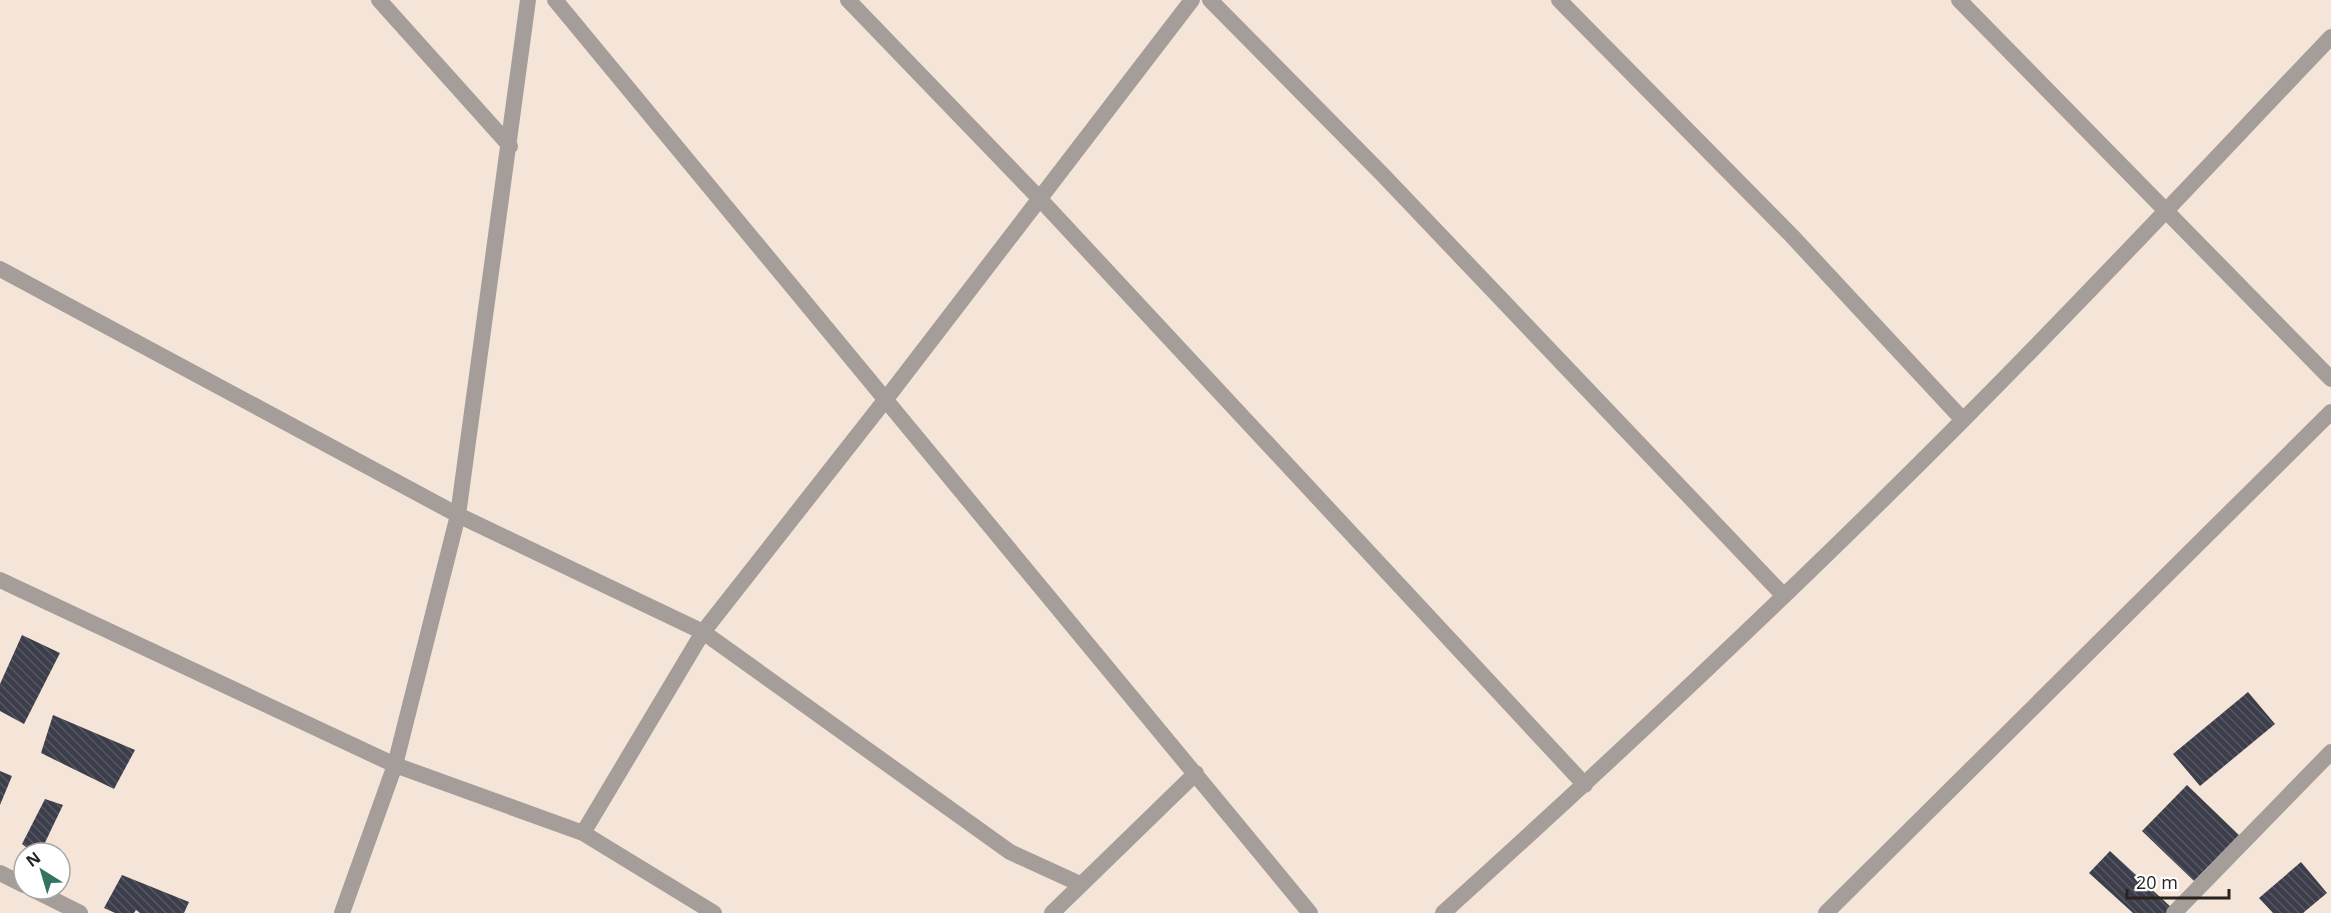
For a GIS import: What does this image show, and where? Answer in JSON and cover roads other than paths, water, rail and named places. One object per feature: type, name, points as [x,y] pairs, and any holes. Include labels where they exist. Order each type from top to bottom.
[{"type":"street","points":[[379,0],[510,147]]},
{"type":"street","points":[[342,913],[395,765],[458,515],[510,147],[528,0]]},
{"type":"street","points":[[555,0],[1196,772],[1310,913]]},
{"type":"street","points":[[848,0],[1039,198],[1585,785]]},
{"type":"street","points":[[583,833],[703,632],[886,399],[1192,0]]},
{"type":"street","points":[[1210,0],[1390,182],[1784,596]]},
{"type":"street","points":[[1559,0],[1791,235],[1963,420]]},
{"type":"street","points":[[1959,0],[2331,379]]},
{"type":"street","points":[[1443,913],[1585,785],[1784,596],[1963,420],[2331,37]]},
{"type":"street","points":[[0,269],[458,515],[703,632],[1010,852],[1080,884]]},
{"type":"street","points":[[1826,913],[2331,412]]},
{"type":"street","points":[[0,580],[395,765],[583,833],[714,913]]},
{"type":"street","points":[[2174,913],[2331,752]]},
{"type":"street","points":[[1052,913],[1196,772]]},
{"type":"street","points":[[56,901],[80,913]]}]
